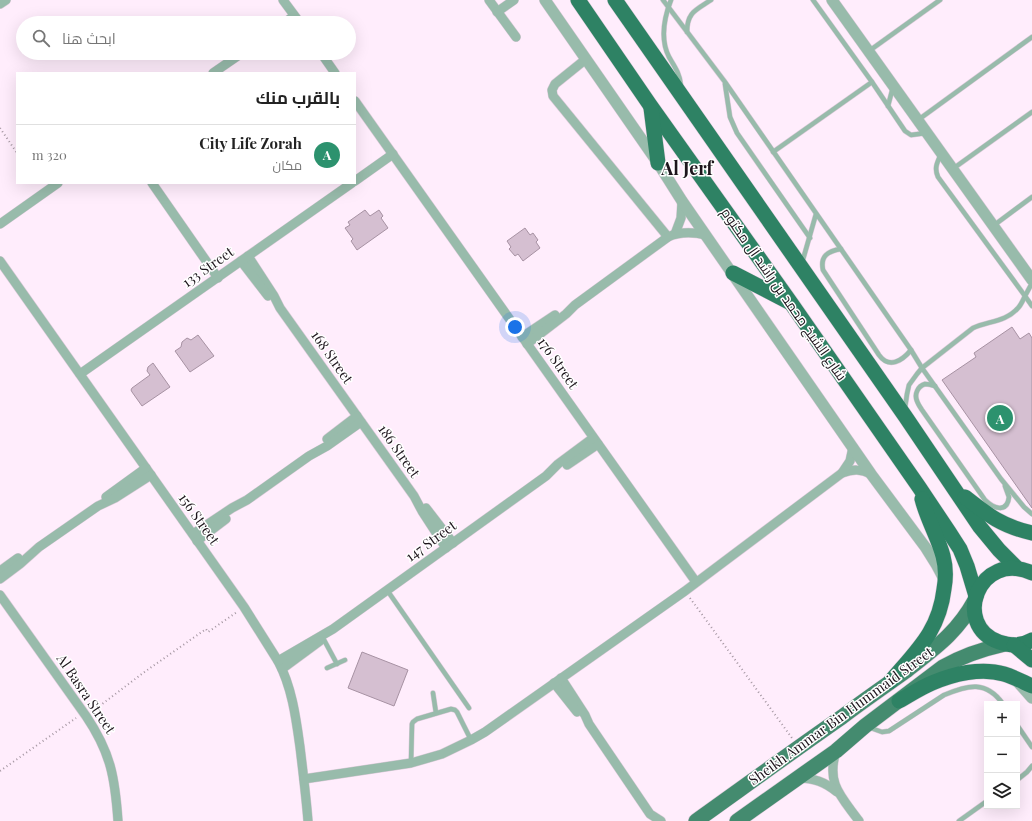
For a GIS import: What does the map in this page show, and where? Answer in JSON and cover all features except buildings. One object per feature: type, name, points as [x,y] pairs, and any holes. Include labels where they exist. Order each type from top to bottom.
[{"type":"highway","name":"شارع الشيخ محمد بن راشد آل مكتوم","points":[[578,0],[650,106],[791,303],[919,486],[960,549],[967,566],[975,598],[974,610],[976,619],[981,628],[988,636],[996,641],[1010,645]]},
{"type":"highway","points":[[615,0],[802,266],[989,539],[999,550],[1028,571]]},
{"type":"highway","points":[[650,106],[658,163]]},
{"type":"highway","points":[[733,273],[791,303]]},
{"type":"highway","points":[[890,682],[922,644],[935,624],[943,601],[946,572],[944,558],[925,510],[919,486]]},
{"type":"highway","points":[[953,488],[1003,524],[1032,534]]},
{"type":"highway","points":[[975,598],[984,580],[991,574],[1008,568],[1028,571]]},
{"type":"highway","points":[[1010,645],[1026,643],[1032,640]]},
{"type":"highway","points":[[1010,645],[1032,660]]},
{"type":"highway","points":[[899,701],[931,683],[955,675],[974,672],[992,672],[1003,674],[1032,686]]},
{"type":"main road","name":"Sheikh Ammar Bin Hummaid Street","points":[[696,821],[890,682],[943,642],[967,614],[975,598]]},
{"type":"main road","name":"Sheikh Ammar Bin Hummaid Street","points":[[737,821],[836,751],[864,726],[943,667],[978,651],[1010,645]]},
{"type":"street","points":[[0,4],[6,0]]},
{"type":"street","points":[[283,0],[295,16]]},
{"type":"street","points":[[489,0],[516,37]]},
{"type":"street","points":[[497,12],[514,0]]},
{"type":"street","points":[[545,0],[871,474],[926,548],[945,582]]},
{"type":"street","points":[[832,0],[1032,280]]},
{"type":"street","points":[[586,59],[555,84],[552,90],[553,96],[671,235]]},
{"type":"street","points":[[215,72],[232,60]]},
{"type":"street","points":[[326,60],[334,72]]},
{"type":"street","name":"176 Street","points":[[356,102],[696,582]]},
{"type":"street","points":[[356,180],[393,154]]},
{"type":"street","points":[[0,224],[57,184]]},
{"type":"street","points":[[153,184],[218,278]]},
{"type":"street","name":"133 Street","points":[[80,374],[351,184]]},
{"type":"street","points":[[524,340],[566,314],[575,305],[671,235],[681,218],[682,201]]},
{"type":"street","points":[[671,235],[691,232],[706,235]]},
{"type":"street","name":"168 Street","points":[[244,259],[274,296],[280,308],[359,419]]},
{"type":"street","name":"156 Street","points":[[0,262],[244,607],[278,661],[288,687],[295,713],[308,821]]},
{"type":"street","points":[[195,538],[234,513],[247,500],[309,456],[327,446],[359,419]]},
{"type":"street","name":"186 Street","points":[[359,419],[414,496],[422,511],[450,545]]},
{"type":"street","name":"147 Street","points":[[278,661],[332,629],[546,476],[561,468],[596,441]]},
{"type":"street","points":[[842,473],[850,461],[853,447]]},
{"type":"street","points":[[304,779],[411,764],[442,754],[471,740],[485,732],[685,591],[842,473],[850,470],[857,470],[871,474]]},
{"type":"street","points":[[0,579],[39,547],[98,506],[115,498],[148,471]]},
{"type":"street","points":[[0,571],[24,554],[39,547]]},
{"type":"street","name":"Al Basra Street","points":[[0,595],[95,728],[112,769],[116,791],[118,821]]},
{"type":"street","name":"147 Street","points":[[282,669],[306,653],[332,629]]},
{"type":"street","points":[[1014,678],[1032,698]]},
{"type":"street","points":[[557,680],[585,715],[589,724],[651,817],[661,821]]},
{"type":"street","points":[[836,751],[834,759],[834,784],[859,821]]},
{"type":"street","points":[[798,778],[806,778],[823,782],[840,794]]},
{"type":"lane","points":[[663,0],[725,82],[922,368],[1001,479],[1024,507],[1032,514]]},
{"type":"lane","points":[[671,0],[664,26],[664,42],[667,52],[680,76],[681,93]]},
{"type":"lane","points":[[687,32],[687,23],[690,15],[711,0]]},
{"type":"lane","points":[[814,0],[905,131],[911,134],[927,132]]},
{"type":"lane","points":[[869,52],[940,0]]},
{"type":"lane","points":[[918,120],[1032,37]]},
{"type":"lane","points":[[725,82],[730,117],[736,133],[810,238]]},
{"type":"lane","points":[[773,152],[872,82]]},
{"type":"lane","points":[[888,106],[893,85]]},
{"type":"lane","points":[[953,169],[1032,112]]},
{"type":"lane","points":[[941,152],[936,166],[938,177],[1032,306]]},
{"type":"lane","points":[[993,226],[1032,197]]},
{"type":"lane","points":[[802,266],[816,214]]},
{"type":"lane","points":[[840,249],[831,251],[824,257],[822,261],[823,270],[879,355],[885,361],[894,362],[902,359],[911,350]]},
{"type":"lane","points":[[905,416],[905,404],[909,385],[922,368],[972,328],[999,321],[1010,315],[1019,307],[1032,283]]},
{"type":"lane","points":[[935,386],[927,384],[920,387],[916,394],[917,402],[985,500],[996,508],[1004,507],[1009,497],[1001,479]]},
{"type":"lane","points":[[387,590],[469,708]]},
{"type":"lane","points":[[323,638],[337,664]]},
{"type":"lane","points":[[327,668],[345,660]]},
{"type":"lane","points":[[864,726],[882,732],[889,731],[944,695],[953,691],[972,687],[988,690],[997,696],[1001,701]]},
{"type":"lane","points":[[433,693],[436,713]]},
{"type":"lane","points":[[411,764],[412,726],[413,722],[417,719],[451,709],[456,711],[471,740]]},
{"type":"lane","points":[[1020,729],[1032,747]]},
{"type":"lane","points":[[1020,778],[1032,766]]},
{"type":"lane","points":[[959,821],[984,803]]},
{"type":"path","points":[[0,128],[16,152]]},
{"type":"path","points":[[685,591],[799,747]]},
{"type":"path","points":[[0,771],[85,714],[206,629],[208,632],[244,607]]},
{"type":"place","name":"City Life Zorah","points":[[1000,418]]},
{"type":"district","name":"Al Jerf","points":[[687,169]]}]
